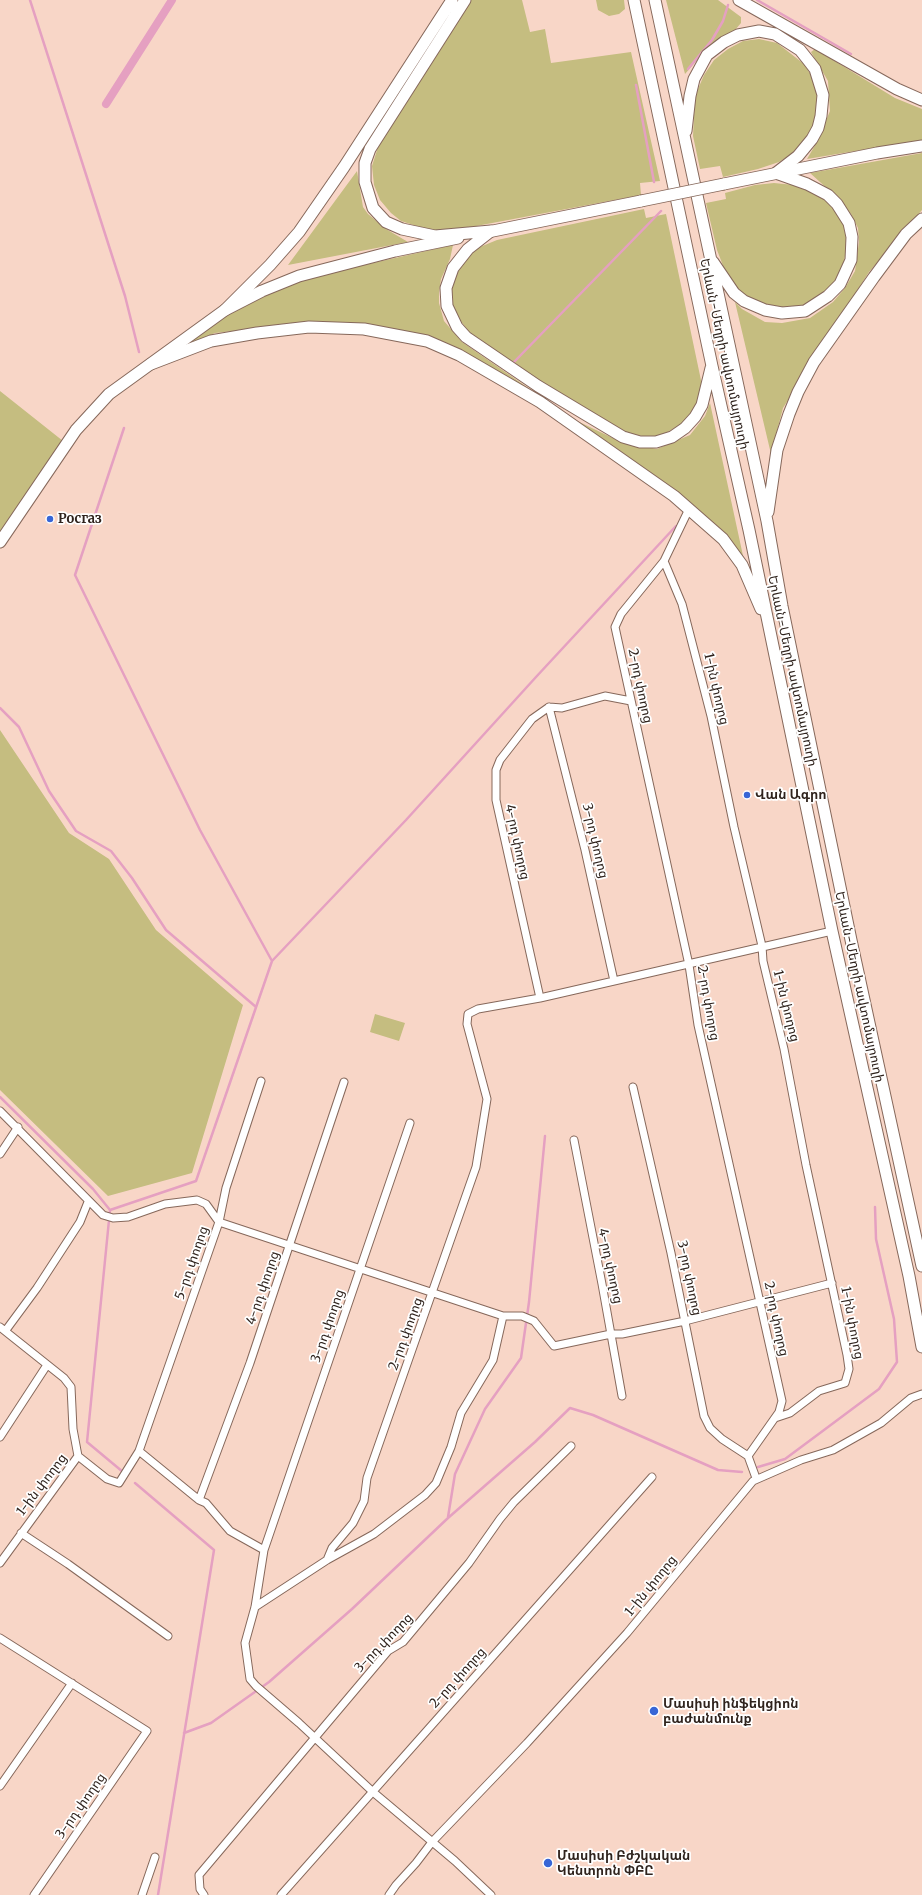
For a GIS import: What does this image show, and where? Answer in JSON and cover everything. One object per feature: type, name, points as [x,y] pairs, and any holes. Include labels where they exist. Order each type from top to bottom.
[{"type":"main road","points":[[0,542],[76,430],[109,394],[225,310],[261,275],[298,232],[344,167],[452,0]]},
{"type":"main road","points":[[465,0],[370,149],[365,163],[365,182],[373,208],[386,222],[402,229],[434,236],[491,231]]},
{"type":"main road","name":"Երևան-Մեղրի ավտոմայրուղի","points":[[634,0],[922,1347]]},
{"type":"main road","name":"Երևան-Մեղրի ավտոմայրուղի","points":[[655,0],[767,521],[782,606],[851,940],[922,1266]]},
{"type":"main road","points":[[739,0],[897,89],[922,100]]},
{"type":"main road","points":[[685,140],[693,84],[700,66],[707,55],[724,42],[738,35],[759,31],[774,34],[800,50],[815,69],[823,95],[818,128],[812,139],[798,156],[776,173]]},
{"type":"main road","points":[[225,310],[262,291],[299,276],[395,251],[776,173],[922,146]]},
{"type":"main road","points":[[710,258],[734,293],[744,301],[765,310],[782,313],[805,311],[828,296],[840,284],[847,271],[853,249],[852,237],[846,218],[837,204],[822,192],[807,184],[776,173]]},
{"type":"main road","points":[[767,521],[777,450],[788,414],[798,392],[814,362],[874,277],[906,234],[922,219]]},
{"type":"main road","points":[[491,231],[468,249],[460,257],[453,268],[446,288],[446,306],[457,327],[466,337],[538,386],[623,437],[640,442],[656,442],[672,437],[685,428],[695,417],[702,405],[712,366]]},
{"type":"main road","points":[[151,364],[211,341],[309,326],[364,329],[427,341],[459,355],[540,402],[674,496],[723,539],[742,564],[757,604],[767,618]]},
{"type":"street","name":"2-րդ փողոց","points":[[689,509],[664,561],[621,614],[615,626],[689,965],[698,1025],[782,1401],[779,1412],[748,1456]]},
{"type":"street","name":"1-ին փողոց","points":[[664,561],[682,604],[692,637],[762,946],[763,961],[784,1049],[849,1369],[845,1383],[819,1391],[790,1413],[775,1418]]},
{"type":"street","points":[[549,707],[562,708],[605,696],[631,701]]},
{"type":"street","name":"3-րդ փողոց","points":[[549,707],[585,850],[614,981]]},
{"type":"street","name":"4-րդ փողոց","points":[[540,998],[496,800],[496,770],[500,760],[532,719],[549,707]]},
{"type":"street","points":[[540,998],[832,931]]},
{"type":"street","name":"2-րդ փողոց","points":[[255,1607],[327,1560],[332,1548],[353,1523],[364,1500],[367,1478],[433,1294],[476,1167],[487,1099],[467,1024],[468,1014],[478,1009],[540,998]]},
{"type":"street","name":"5-րդ փողոց","points":[[78,1456],[107,1479],[119,1482],[139,1451],[219,1222],[226,1188],[261,1081]]},
{"type":"street","name":"4-րդ փողոց","points":[[199,1500],[290,1246],[344,1082]]},
{"type":"street","name":"3-րդ փողոց","points":[[633,1087],[685,1321],[704,1416],[710,1428],[722,1439],[748,1456]]},
{"type":"street","points":[[0,1110],[18,1127],[88,1202],[103,1215],[112,1218],[128,1217],[165,1204],[197,1200],[206,1204],[219,1222],[503,1316],[522,1316],[534,1321],[554,1346],[685,1321],[832,1283]]},
{"type":"street","name":"3-րդ փողոց","points":[[316,1738],[264,1694],[250,1679],[245,1643],[255,1607],[264,1550],[410,1124]]},
{"type":"street","points":[[0,1154],[18,1127]]},
{"type":"street","name":"4-րդ փողոց","points":[[574,1140],[622,1396]]},
{"type":"street","points":[[3,1328],[42,1282],[80,1222],[88,1202]]},
{"type":"street","points":[[327,1560],[374,1534],[425,1495],[436,1483],[451,1447],[461,1413],[493,1360],[503,1316]]},
{"type":"street","name":"1-ին փողոց","points":[[0,1563],[20,1533],[78,1456],[72,1429],[71,1387],[47,1364],[3,1328]]},
{"type":"street","points":[[0,1437],[47,1364]]},
{"type":"street","name":"1-ին փողոց","points":[[389,1895],[432,1842],[527,1743],[627,1633],[741,1494],[756,1478],[833,1450],[880,1423],[911,1398],[922,1394]]},
{"type":"street","name":"3-րդ փողոց","points":[[204,1895],[200,1888],[198,1875],[316,1738],[388,1651],[403,1642],[469,1563],[490,1532],[514,1502],[571,1446]]},
{"type":"street","points":[[139,1451],[199,1500],[206,1503],[230,1531],[264,1550]]},
{"type":"street","points":[[748,1456],[756,1478]]},
{"type":"street","name":"2-րդ փողոց","points":[[281,1895],[652,1477]]},
{"type":"street","points":[[20,1533],[68,1564],[168,1636]]},
{"type":"street","points":[[0,1638],[72,1683],[0,1786]]},
{"type":"street","name":"3-րդ փողոց","points":[[34,1895],[147,1731],[72,1683]]},
{"type":"street","points":[[316,1738],[373,1792],[455,1861],[491,1895]]},
{"type":"street","points":[[142,1895],[155,1857]]},
{"type":"shaded area","points":[[470,0],[522,0],[530,32],[545,29],[551,63],[631,52],[660,181],[640,183],[641,195],[471,227],[432,231],[401,221],[391,213],[380,200],[374,185],[372,166],[378,147]]},
{"type":"shaded area","points":[[596,0],[624,0],[625,9],[619,14],[609,16],[598,10]]},
{"type":"shaded area","points":[[666,0],[718,0],[741,17],[741,23],[735,30],[712,43],[685,74]]},
{"type":"shaded area","points":[[759,39],[777,43],[804,64],[811,75],[816,85],[819,98],[817,114],[812,129],[793,153],[779,162],[758,169],[723,177],[720,166],[700,169],[693,136],[695,96],[704,75],[714,60],[728,49],[743,41]]},
{"type":"shaded area","points":[[815,49],[895,98],[922,109],[922,140],[807,159],[817,142],[830,111],[828,81],[811,52]]},
{"type":"shaded area","points":[[922,153],[922,210],[869,272],[783,408],[771,454],[735,302],[742,309],[765,322],[782,323],[810,318],[833,302],[845,288],[855,271],[859,242],[858,228],[851,214],[841,201],[810,173]]},
{"type":"shaded area","points":[[357,171],[363,207],[368,214],[386,229],[408,242],[288,265]]},
{"type":"shaded area","points":[[774,183],[794,185],[813,191],[828,200],[844,223],[848,240],[842,272],[835,283],[824,294],[810,303],[786,308],[771,307],[742,295],[727,276],[717,250],[706,203],[726,199],[725,193],[755,185]]},
{"type":"shaded area","points":[[644,209],[646,218],[666,214],[702,385],[697,403],[692,413],[683,423],[659,437],[642,436],[625,432],[584,410],[506,359],[470,333],[450,307],[449,289],[453,279],[468,254],[480,247],[497,240]]},
{"type":"shaded area","points":[[453,245],[450,259],[441,279],[439,293],[439,303],[444,321],[462,342],[573,419],[619,441],[657,449],[690,435],[705,416],[710,403],[745,565],[725,537],[541,403],[423,341],[314,322],[215,333],[183,346],[241,305],[297,280]]},
{"type":"shaded area","points":[[0,391],[63,441],[0,534]]},
{"type":"shaded area","points":[[0,730],[69,833],[109,859],[156,930],[243,1005],[192,1173],[108,1196],[0,1090]]},
{"type":"shaded area","points":[[375,1014],[405,1023],[399,1041],[370,1032]]},
{"type":"waterway","points":[[30,0],[125,296],[139,352]]},
{"type":"waterway","points":[[106,104],[172,0]]},
{"type":"waterway","points":[[757,0],[851,54]]},
{"type":"waterway","points":[[688,69],[712,40],[723,21],[728,5]]},
{"type":"waterway","points":[[636,85],[654,182]]},
{"type":"waterway","points":[[514,362],[661,211]]},
{"type":"waterway","points":[[110,1210],[196,1181],[272,961],[200,830],[75,575],[124,428]]},
{"type":"waterway","points":[[272,961],[406,820],[676,526]]},
{"type":"waterway","points":[[0,708],[19,727],[49,791],[76,831],[111,851],[132,878],[166,930],[256,1007]]},
{"type":"waterway","points":[[0,1097],[93,1189],[110,1210],[87,1442],[123,1472]]},
{"type":"waterway","points":[[448,1517],[455,1474],[485,1409],[521,1358],[529,1302],[545,1136]]},
{"type":"waterway","points":[[758,1467],[785,1459],[879,1389],[897,1362],[894,1319],[876,1239],[875,1207]]},
{"type":"waterway","points":[[184,1733],[211,1723],[269,1682],[352,1609],[448,1518],[535,1442],[570,1408],[593,1415],[718,1470],[742,1472]]},
{"type":"waterway","points":[[135,1483],[214,1550],[158,1895]]},
{"type":"place","name":"Росгаз","points":[[50,519]]},
{"type":"place","name":"Վան Ագրո","points":[[747,795]]},
{"type":"place","name":"Մասիսի ինֆեկցիոն բաժանմունք","points":[[654,1711]]},
{"type":"place","name":"Մասիսի Բժշկական Կենտրոն ՓԲԸ","points":[[548,1863]]}]
